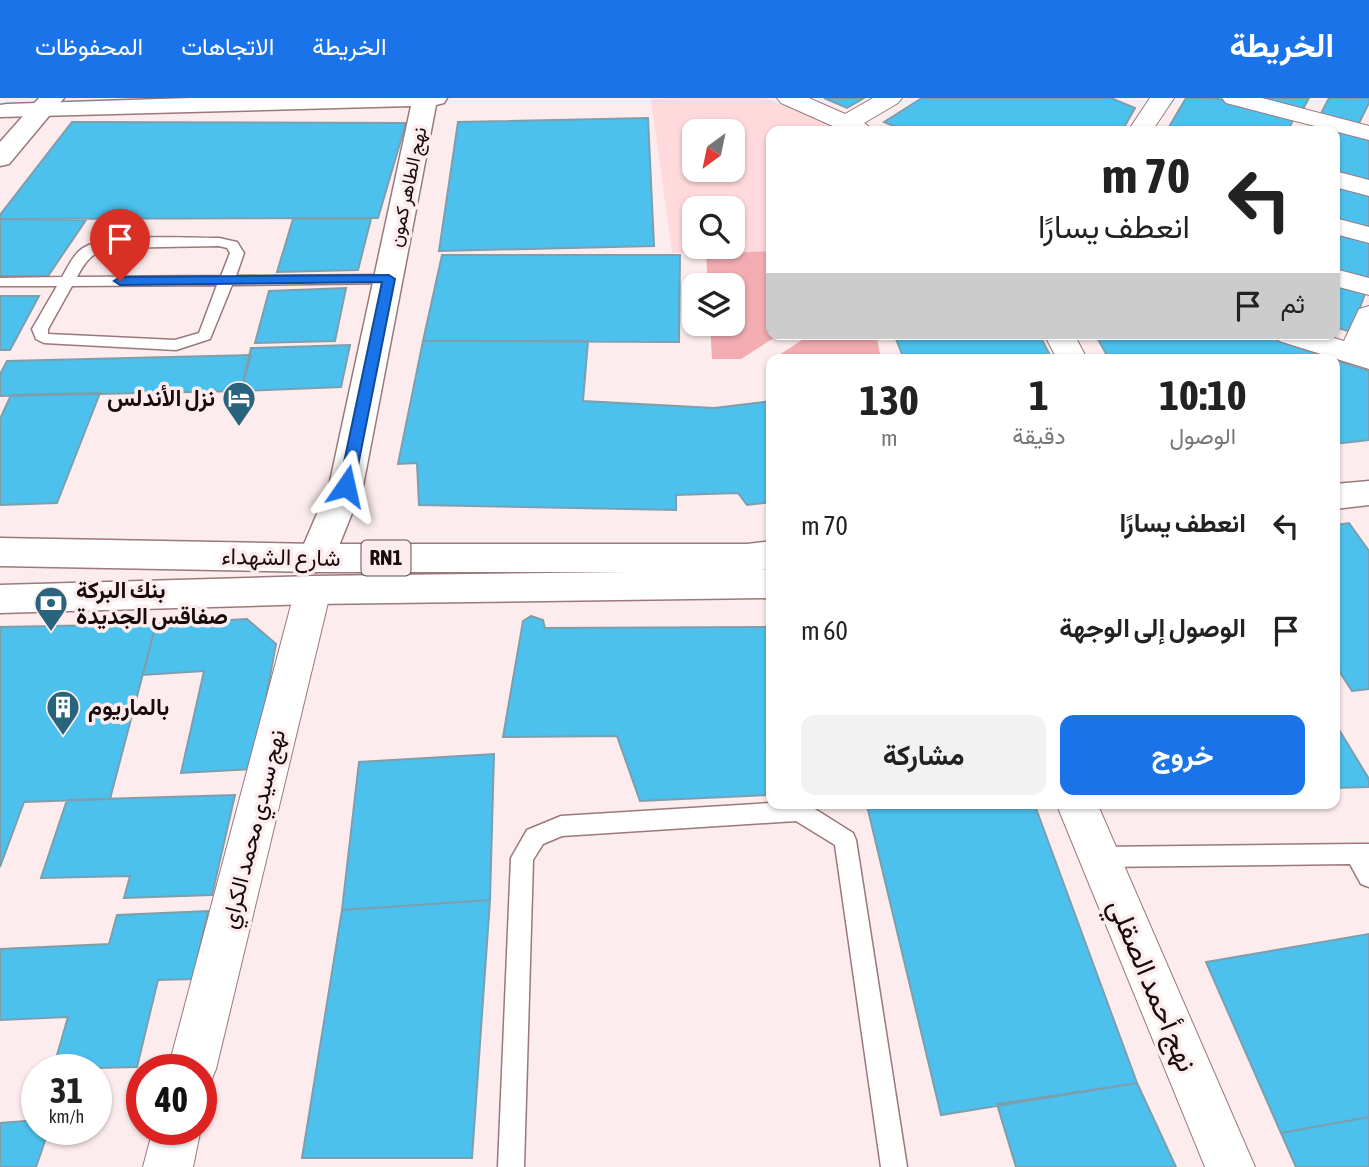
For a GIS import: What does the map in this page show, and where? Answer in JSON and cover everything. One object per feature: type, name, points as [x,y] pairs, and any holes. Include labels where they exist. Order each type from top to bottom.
[{"type":"main road","points":[[0,158],[20,106],[435,98]]},
{"type":"main road","name":"نهج الطاهر كمون","points":[[315,574],[346,486],[425,99]]},
{"type":"main road","points":[[1340,469],[1369,466]]},
{"type":"main road","points":[[1340,496],[1369,493]]},
{"type":"main road","name":"شارع الشهداء","points":[[0,552],[315,574],[766,584]]},
{"type":"main road","name":"شارع الشهداء","points":[[0,599],[315,574],[766,556]]},
{"type":"street","points":[[789,98],[850,126]]},
{"type":"street","points":[[856,126],[890,98]]},
{"type":"street","points":[[1234,98],[1368,128]]},
{"type":"street","points":[[1340,180],[1369,188]]},
{"type":"street","points":[[1340,227],[1369,235]]},
{"type":"street","points":[[1340,278],[1369,287]]},
{"type":"street","points":[[1308,340],[1361,357],[1369,315]]},
{"type":"street","name":"نهج سيدي محمد الكراي","points":[[196,1054],[315,574]]},
{"type":"street","name":"نهج أحمد الصقلي","points":[[1079,809],[1230,1167]]},
{"type":"street","points":[[168,1167],[173,1145]]},
{"type":"lane","points":[[219,242],[232,245],[237,253],[205,336],[176,345],[49,340],[41,336],[40,329],[67,281],[81,257],[93,248],[109,244],[219,242]]},
{"type":"lane","points":[[0,282],[389,279]]},
{"type":"lane","points":[[511,1167],[523,858],[535,837],[561,825],[799,811],[845,840],[894,1167]]},
{"type":"lane","points":[[1099,857],[1362,854],[1369,877]]},
{"type":"shaded area","points":[[765,98],[831,126],[766,126],[766,251],[745,252],[745,196],[682,196],[682,253],[672,253],[651,99]]},
{"type":"shaded area","points":[[766,251],[766,340],[771,340],[741,359],[712,359],[711,336],[745,336],[745,273],[707,273],[706,259],[745,259],[745,252]]},
{"type":"shaded area","points":[[802,340],[877,340],[880,354],[781,354]]},
{"type":"building","points":[[824,98],[864,98],[847,108]]},
{"type":"building","points":[[922,98],[1111,98],[1135,108],[1125,126],[893,126],[884,122]]},
{"type":"building","points":[[1186,98],[1215,98],[1294,118],[1290,126],[1170,126]]},
{"type":"building","points":[[1260,98],[1309,98],[1303,109]]},
{"type":"building","points":[[1329,98],[1369,98],[1357,127],[1319,117]]},
{"type":"building","points":[[648,118],[654,246],[439,251],[458,122]]},
{"type":"building","points":[[72,122],[406,123],[378,218],[0,219],[0,215]]},
{"type":"building","points":[[1315,122],[1330,126],[1313,126]]},
{"type":"building","points":[[1340,128],[1369,136],[1369,181],[1340,172]]},
{"type":"building","points":[[1340,184],[1369,192],[1369,229],[1340,220]]},
{"type":"building","points":[[0,219],[86,220],[48,276],[0,276]]},
{"type":"building","points":[[293,219],[371,219],[358,270],[277,272]]},
{"type":"building","points":[[1340,233],[1369,241],[1369,273],[1366,281],[1340,273]]},
{"type":"building","points":[[442,255],[680,255],[679,342],[423,341]]},
{"type":"building","points":[[1340,283],[1366,291],[1351,332],[1340,329]]},
{"type":"building","points":[[346,288],[335,341],[255,343],[269,291]]},
{"type":"building","points":[[0,296],[39,296],[10,350],[0,350]]},
{"type":"building","points":[[896,340],[1042,340],[1049,354],[902,354]]},
{"type":"building","points":[[1098,340],[1277,340],[1317,354],[1106,354]]},
{"type":"building","points":[[423,341],[588,341],[583,401],[714,408],[766,402],[766,503],[747,505],[738,493],[676,495],[676,510],[419,505],[417,463],[398,464]]},
{"type":"building","points":[[350,345],[341,387],[241,391],[251,348]]},
{"type":"building","points":[[251,355],[241,391],[0,396],[0,374],[7,361]]},
{"type":"building","points":[[1340,362],[1369,371],[1369,440],[1340,443]]},
{"type":"building","points":[[100,393],[57,503],[0,505],[0,419],[11,395]]},
{"type":"building","points":[[1349,523],[1369,551],[1369,689],[1352,691],[1340,673],[1340,524]]},
{"type":"building","points":[[531,616],[543,620],[545,628],[766,627],[766,795],[640,801],[617,736],[503,737],[523,621]]},
{"type":"building","points":[[247,619],[276,644],[253,769],[181,773],[204,671],[143,675],[156,624]]},
{"type":"building","name":"بالماريوم","points":[[156,624],[110,799],[24,802],[0,867],[0,627]]},
{"type":"building","points":[[1340,731],[1369,779],[1369,787],[1340,788]]},
{"type":"building","points":[[494,754],[490,900],[342,910],[359,762]]},
{"type":"building","points":[[235,795],[212,895],[124,898],[130,876],[41,878],[67,800]]},
{"type":"building","points":[[868,809],[1036,809],[1137,1083],[941,1115]]},
{"type":"building","points":[[490,900],[472,1158],[302,1158],[342,910]]},
{"type":"building","points":[[208,911],[193,979],[158,980],[140,1054],[126,1054],[126,1067],[112,1068],[112,1054],[57,1054],[68,1017],[0,1020],[0,949],[109,944],[117,915]]},
{"type":"building","points":[[1369,934],[1369,1117],[1281,1133],[1206,962]]},
{"type":"building","points":[[1137,1083],[1176,1167],[1016,1167],[997,1104]]},
{"type":"building","points":[[1369,1117],[1369,1167],[1296,1167],[1281,1133]]},
{"type":"building","points":[[21,1121],[21,1145],[44,1145],[36,1167],[0,1167],[0,1123]]},
{"type":"place","name":"نزل الأندلس","points":[[239,428]]},
{"type":"place","name":"بنك البركة صفاقس الجديدة","points":[[51,633]]},
{"type":"place","name":"بالماريوم","points":[[63,737]]},
{"type":"route","points":[[120,281],[389,279],[346,486]]}]
